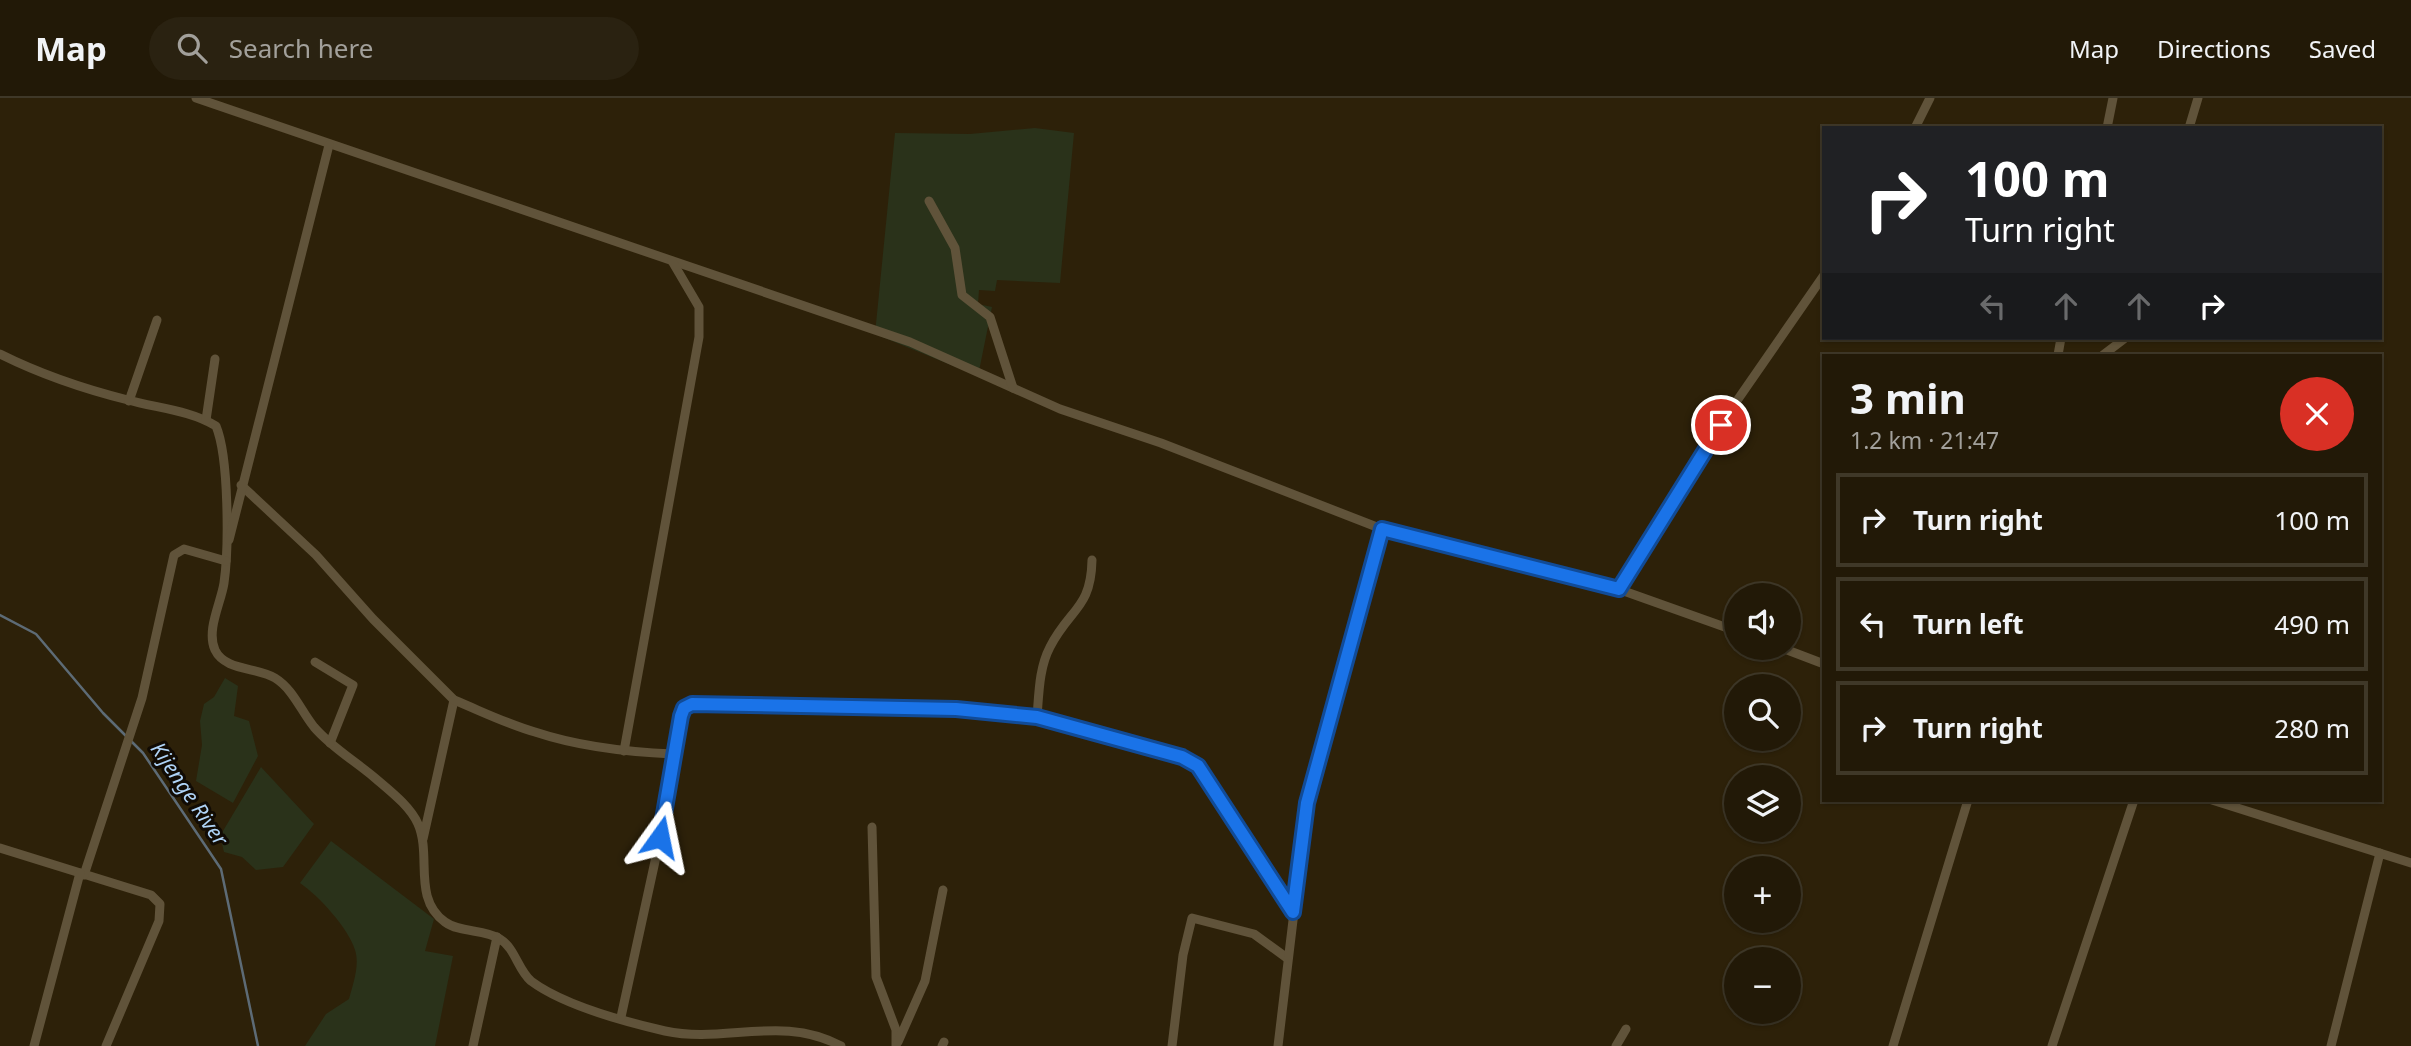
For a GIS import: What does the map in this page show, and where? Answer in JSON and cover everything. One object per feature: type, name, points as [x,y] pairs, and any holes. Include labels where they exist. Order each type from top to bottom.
[{"type":"street","points":[[195,98],[910,342],[1060,409],[1161,443],[1382,529],[1619,589],[1724,627]]},
{"type":"street","points":[[1915,126],[1930,98]]},
{"type":"street","points":[[2107,126],[2113,98]]},
{"type":"street","points":[[2190,126],[2198,98]]},
{"type":"street","points":[[329,145],[241,485],[212,641],[221,659],[272,676],[283,684],[315,728],[413,814],[422,840]]},
{"type":"street","points":[[929,201],[956,248],[962,295],[990,317],[1013,388]]},
{"type":"street","points":[[624,751],[699,337],[699,307],[672,261]]},
{"type":"street","points":[[1619,589],[1734,405],[1822,278]]},
{"type":"street","points":[[130,401],[157,320]]},
{"type":"street","points":[[2104,354],[2122,340]]},
{"type":"street","points":[[0,354],[28,368],[130,401],[206,420],[216,426],[222,440],[226,558]]},
{"type":"street","points":[[206,420],[215,359]]},
{"type":"street","points":[[241,485],[316,555],[373,619],[454,700],[533,732],[624,751],[673,754]]},
{"type":"street","points":[[1278,1046],[1307,803],[1382,529]]},
{"type":"street","points":[[34,1046],[82,874],[142,698],[174,555],[184,549],[226,558]]},
{"type":"street","points":[[1037,717],[1042,666],[1059,631],[1089,594],[1092,560]]},
{"type":"street","points":[[1801,655],[1822,663]]},
{"type":"street","points":[[315,662],[353,685],[330,743]]},
{"type":"street","points":[[454,700],[422,840],[423,871],[431,910],[447,924],[497,937],[505,943],[528,978],[576,1003],[664,1031],[811,1032],[841,1046]]},
{"type":"street","points":[[621,1017],[666,811],[681,716],[684,708],[692,704],[956,709],[1037,717],[1182,757],[1198,766],[1293,912]]},
{"type":"street","points":[[1893,1046],[1967,802]]},
{"type":"street","points":[[2052,1046],[2133,802]]},
{"type":"street","points":[[2218,802],[2411,863]]},
{"type":"street","points":[[872,827],[874,962],[876,977],[896,1030],[897,1045]]},
{"type":"street","points":[[0,848],[151,895],[160,904],[161,912],[106,1046]]},
{"type":"street","points":[[2331,1046],[2380,853]]},
{"type":"street","points":[[897,1045],[925,981],[943,890]]},
{"type":"street","points":[[1172,1046],[1183,955],[1192,918],[1254,934],[1287,958]]},
{"type":"street","points":[[473,1046],[497,937]]},
{"type":"street","points":[[1616,1046],[1626,1029]]},
{"type":"green space","points":[[1035,128],[1074,133],[1060,283],[997,280],[995,291],[979,290],[978,304],[992,307],[978,376],[875,334],[895,133],[970,134]]},
{"type":"green space","points":[[225,678],[238,686],[234,716],[249,721],[258,756],[233,803],[196,781],[202,745],[200,721],[204,704],[214,697]]},
{"type":"green space","points":[[261,767],[314,824],[283,867],[256,870],[242,857],[224,852],[220,836]]},
{"type":"green space","points":[[331,841],[434,919],[425,951],[453,956],[435,1046],[305,1046],[326,1014],[349,999],[356,968],[355,950],[346,932],[324,904],[300,883]]},
{"type":"waterway","name":"Kijenge River","points":[[0,615],[36,634],[103,713],[143,753],[221,869],[258,1046]]},
{"type":"route","points":[[660,837],[681,716],[684,708],[692,704],[956,709],[1037,717],[1182,757],[1198,766],[1252,853],[1293,912],[1307,803],[1382,529],[1619,589],[1721,425]]}]
